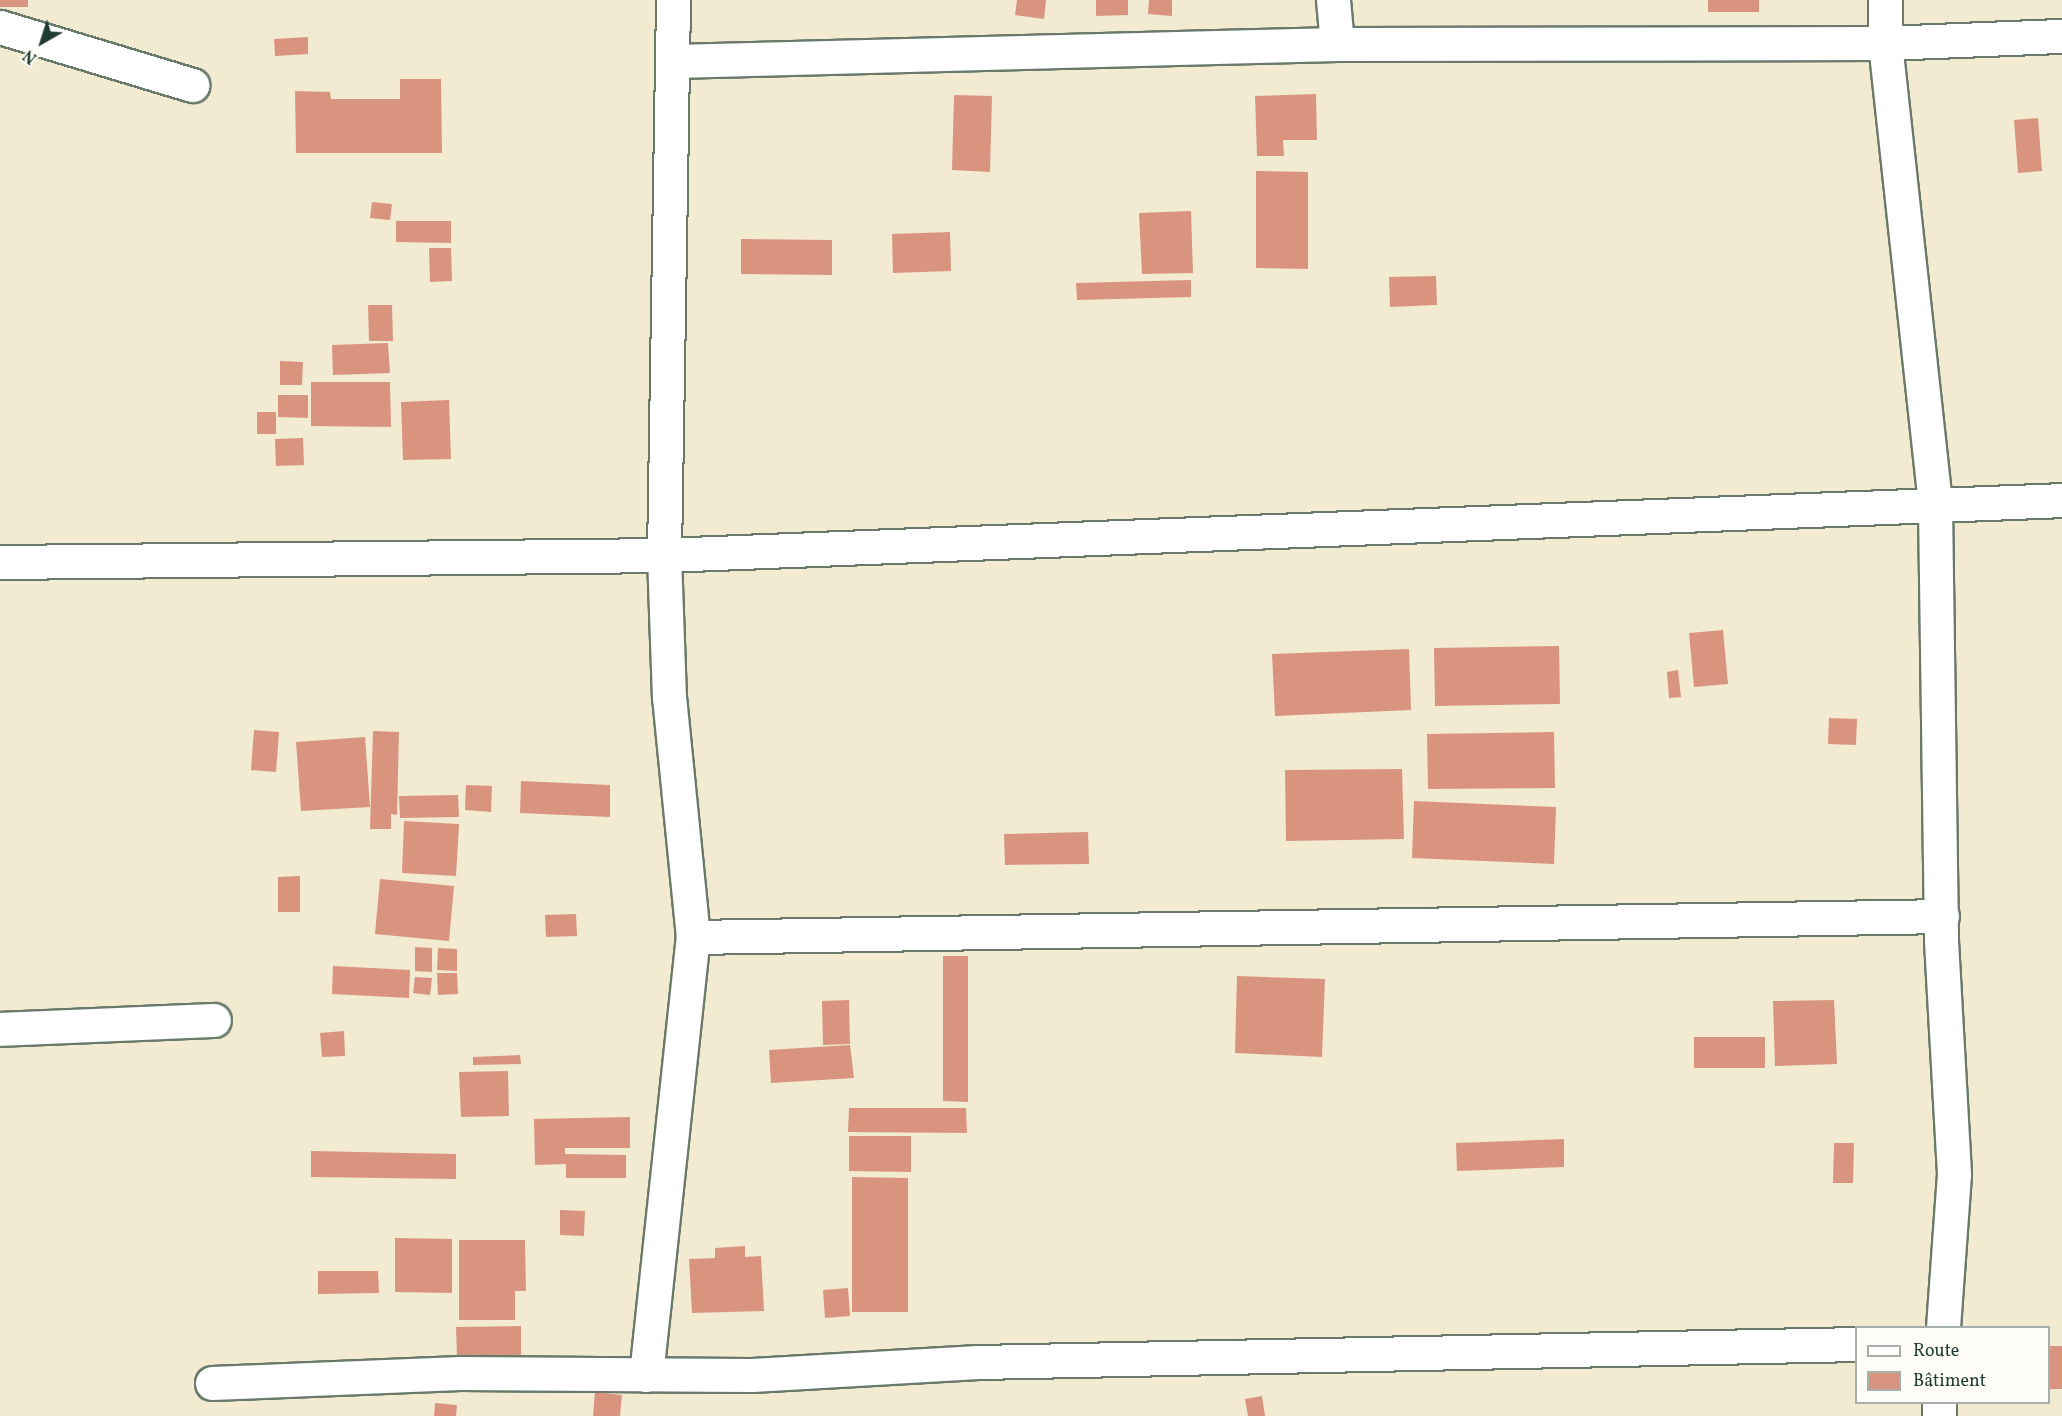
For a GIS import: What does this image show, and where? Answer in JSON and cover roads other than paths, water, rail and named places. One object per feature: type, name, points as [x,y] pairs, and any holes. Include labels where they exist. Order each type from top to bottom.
[{"type":"street","points":[[646,1375],[693,937],[669,698],[664,555],[674,61],[673,0]]},
{"type":"street","points":[[1333,0],[1337,44]]},
{"type":"street","points":[[1885,0],[1885,43],[1935,506],[1942,916],[1954,1174],[1943,1326]]},
{"type":"street","points":[[0,27],[192,85]]},
{"type":"street","points":[[674,61],[1337,44],[1885,43],[2062,36]]},
{"type":"street","points":[[0,562],[664,555],[2062,500]]},
{"type":"street","points":[[693,937],[1942,916]]},
{"type":"street","points":[[0,1029],[214,1020]]},
{"type":"street","points":[[212,1383],[460,1373],[646,1375],[1855,1344]]}]
